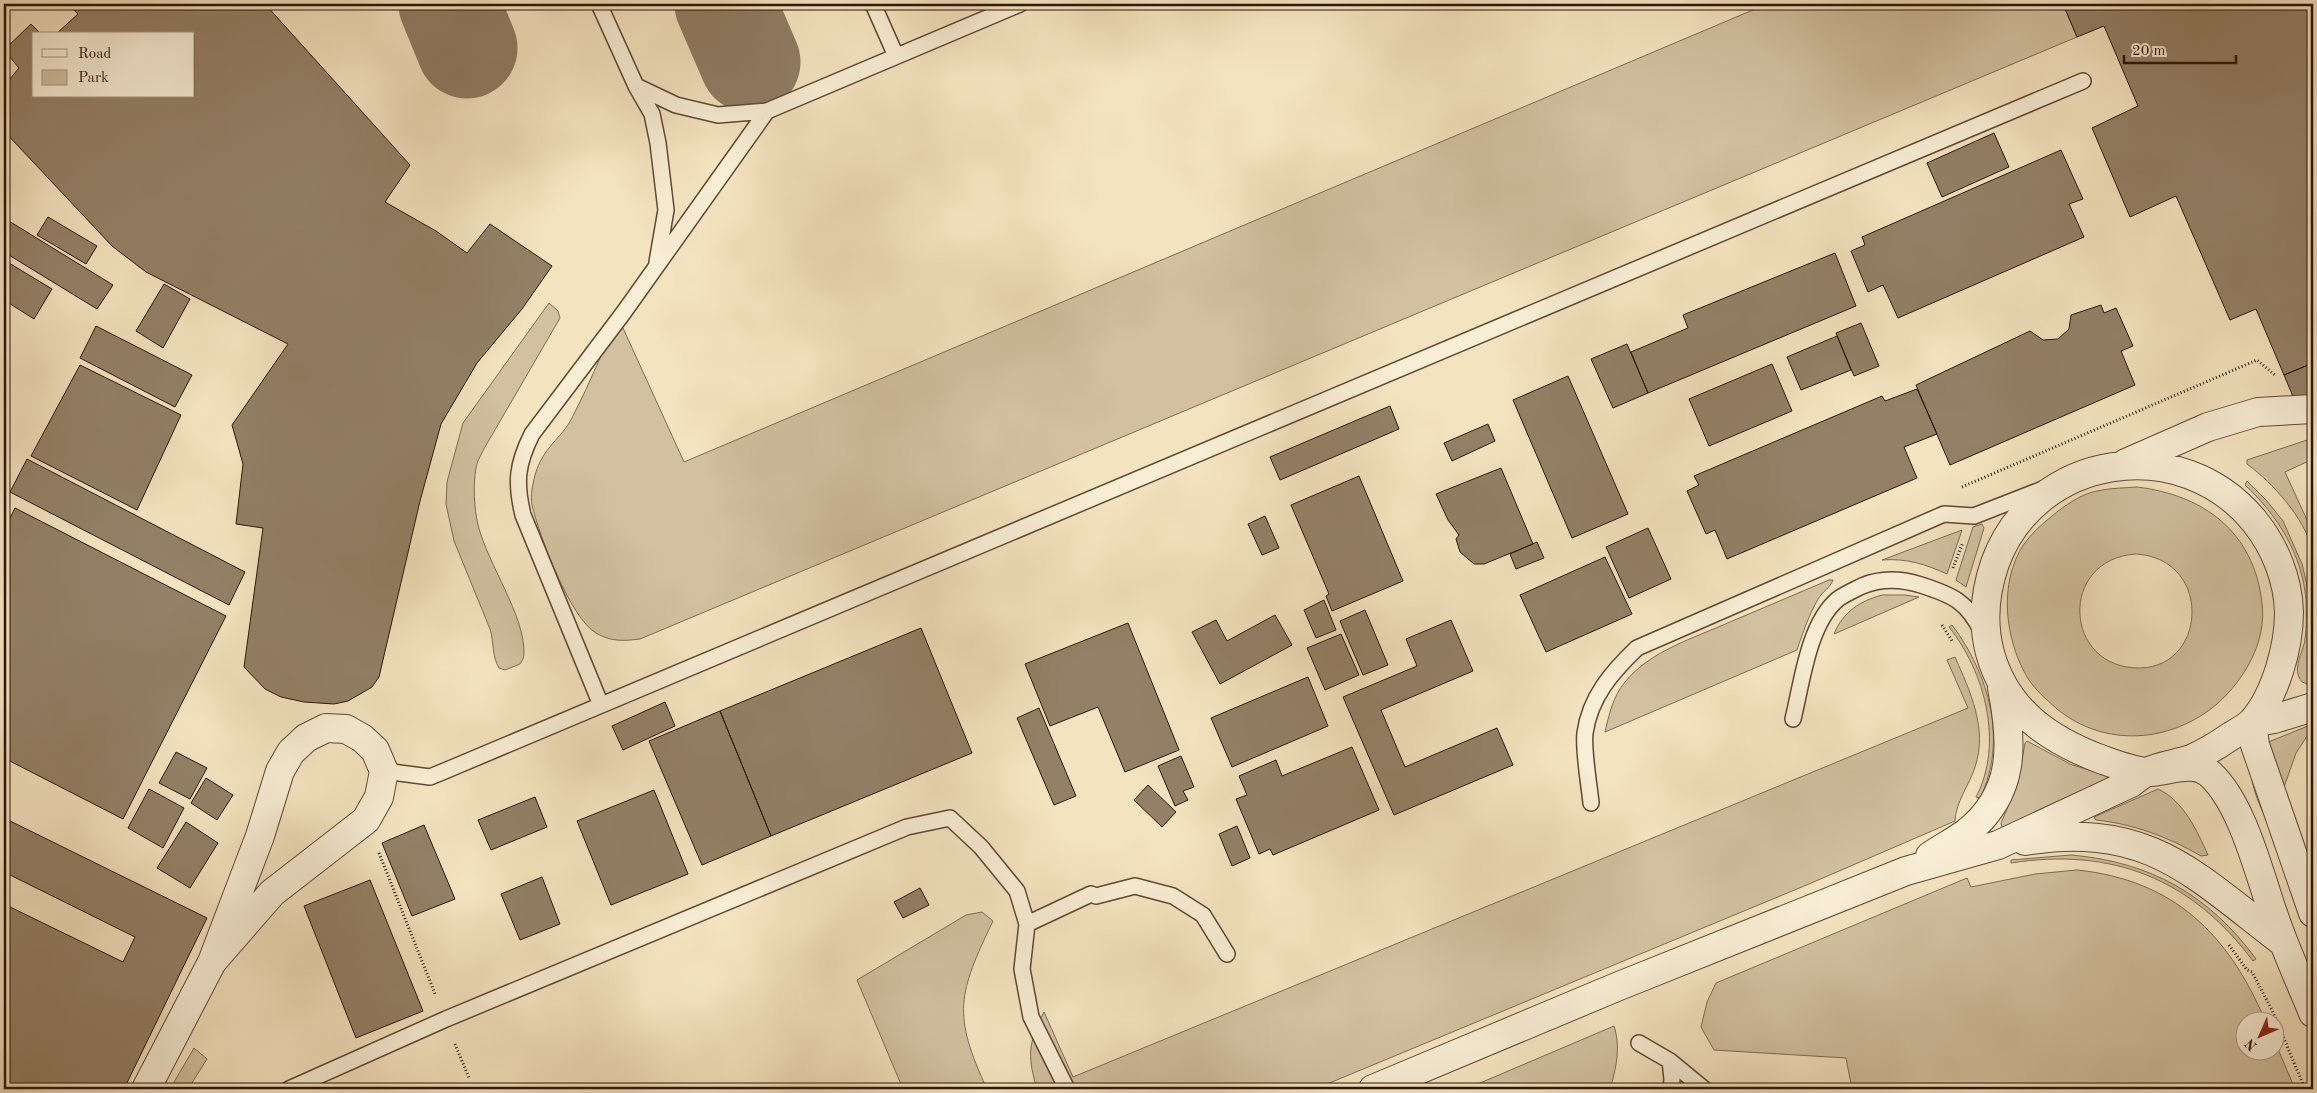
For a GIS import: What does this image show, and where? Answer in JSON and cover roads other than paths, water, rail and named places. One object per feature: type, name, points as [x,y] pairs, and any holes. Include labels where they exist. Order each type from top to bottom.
[{"type":"street","points":[[2118,466],[2208,427],[2258,412],[2313,408]]},
{"type":"street","points":[[1906,871],[1966,833],[1983,817],[1998,795],[2006,774],[2010,752],[2008,722],[2001,683],[1987,642],[1986,600],[1991,576],[2000,551],[2014,527],[2031,507],[2052,490],[2074,478],[2128,464],[2153,465],[2180,471],[2206,481],[2241,507],[2265,534],[2276,555],[2284,578],[2289,629],[2284,655],[2272,686],[2252,723],[2255,744],[2313,913]]},
{"type":"street","points":[[2001,683],[2020,710],[2038,727],[2083,752],[2125,767],[2148,772],[2197,766],[2210,774],[2230,798],[2241,822],[2284,943],[2313,1013]]},
{"type":"street","points":[[1998,845],[2131,783],[2148,772],[2189,760],[2210,750],[2252,723],[2274,719],[2313,707]]},
{"type":"street","points":[[146,1089],[212,962],[260,836],[280,771],[291,752],[306,738],[326,728],[346,729],[362,738],[375,750],[384,771],[379,797],[366,820],[272,893],[212,962]]},
{"type":"street","points":[[1373,1089],[1619,986],[1906,871],[1998,845],[2074,836],[2104,838],[2131,843],[2159,854],[2191,872],[2284,943]]},
{"type":"street","points":[[2313,849],[2311,892],[2313,905]]},
{"type":"lane","points":[[599,4],[636,86],[652,114],[658,143],[666,210],[656,266]]},
{"type":"lane","points":[[873,4],[896,56]]},
{"type":"lane","points":[[636,86],[676,105],[718,115],[767,112],[1020,4]]},
{"type":"lane","points":[[384,771],[430,777],[2083,81]]},
{"type":"lane","points":[[601,705],[523,515],[518,494],[518,474],[521,455],[532,434],[767,112]]},
{"type":"lane","points":[[1590,803],[1585,734],[1592,704],[1613,671],[1637,648],[1944,514],[1974,516],[2074,478]]},
{"type":"lane","points":[[1793,719],[1817,629],[1827,612],[1838,599],[1870,583],[1900,580],[1944,592],[1967,607],[1978,623],[1987,642]]},
{"type":"lane","points":[[289,1089],[446,1019],[907,827],[950,818],[981,847],[1017,891],[1027,924],[1022,969],[1031,1017],[1067,1089]]},
{"type":"lane","points":[[1027,924],[1091,894],[1096,896],[1135,886],[1173,896],[1203,915],[1227,954]]},
{"type":"lane","points":[[1639,1043],[1670,1061],[1704,1089]]},
{"type":"lane","points":[[1670,1061],[1671,1089]]}]
